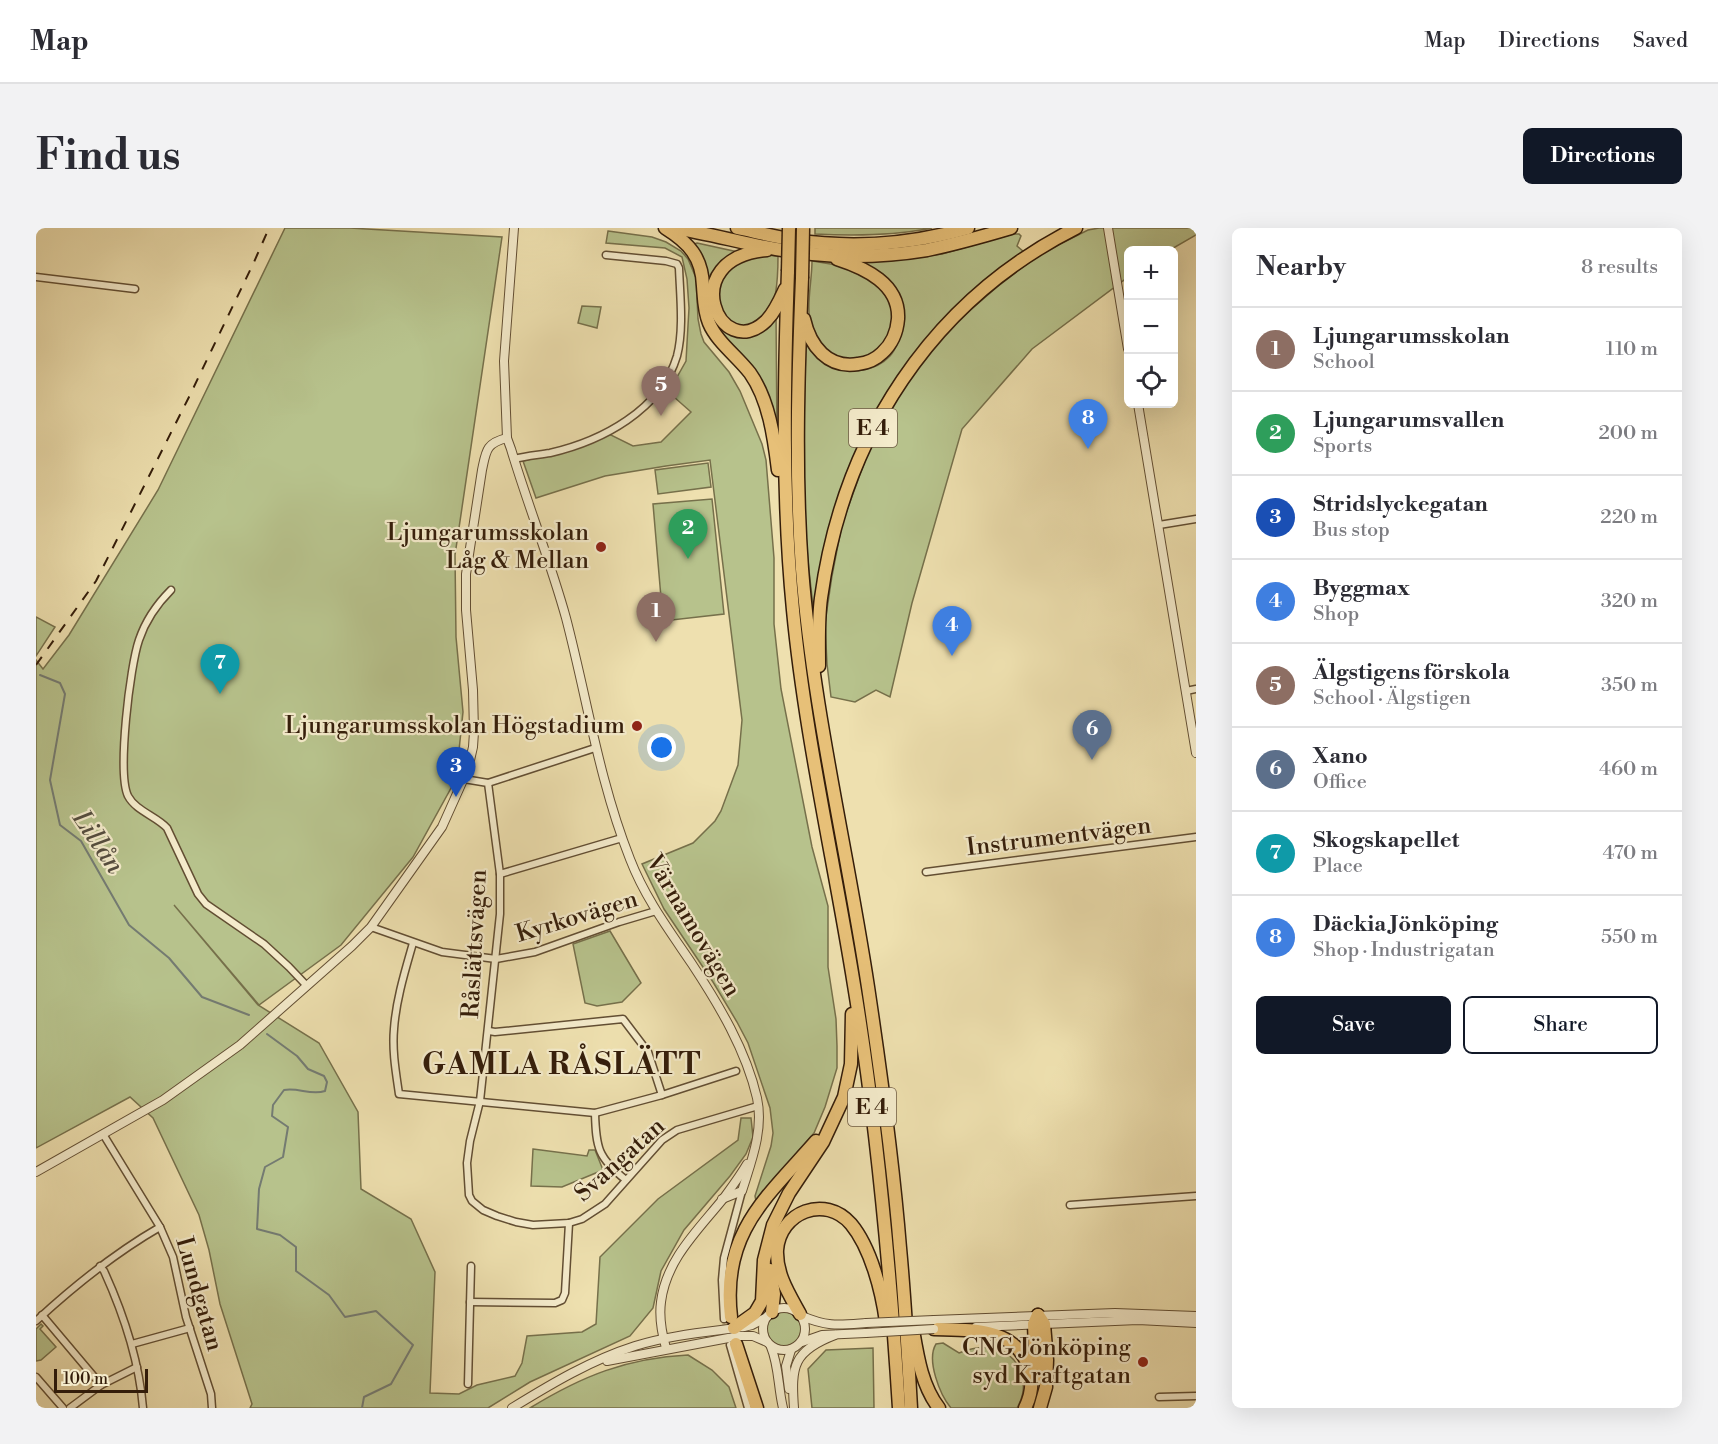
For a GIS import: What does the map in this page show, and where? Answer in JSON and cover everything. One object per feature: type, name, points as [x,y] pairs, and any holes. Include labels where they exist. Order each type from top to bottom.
[{"type":"highway","points":[[665,228],[686,243],[695,253],[701,265],[704,305],[710,325],[751,375],[761,392],[773,437],[788,551]]},
{"type":"highway","points":[[673,228],[777,250],[824,255],[870,255],[926,250],[1011,228]]},
{"type":"highway","points":[[737,228],[797,240],[860,245],[924,239],[968,228]]},
{"type":"highway","points":[[758,228],[776,236]]},
{"type":"highway","name":"E 4","points":[[789,228],[784,492],[793,612],[802,685],[850,962],[873,1113],[888,1252],[899,1406]]},
{"type":"highway","points":[[802,228],[798,492],[806,612],[820,709]]},
{"type":"highway","name":"E 4","points":[[911,1408],[901,1250],[886,1113],[872,1016],[820,709],[821,600],[829,551],[841,503],[872,429],[896,388],[932,341],[970,301],[1014,265],[1048,242],[1076,228]]},
{"type":"highway","points":[[777,250],[741,255],[732,260],[719,276],[713,293],[715,310],[719,318],[732,328],[740,330],[756,328],[771,316],[787,285]]},
{"type":"highway","points":[[801,301],[808,334],[814,345],[821,354],[839,364],[860,364],[872,360],[882,353],[894,335],[898,313],[895,301],[882,280],[860,267],[824,255]]},
{"type":"highway","points":[[833,1122],[767,1196],[746,1226],[732,1265],[729,1298],[730,1321],[755,1313],[762,1301],[764,1260],[778,1212],[823,1142],[833,1122],[844,1097],[851,1064],[850,962]]},
{"type":"highway","points":[[801,1315],[787,1291],[780,1271],[777,1251],[779,1241],[787,1224],[801,1213],[811,1210],[830,1211],[850,1222],[875,1275],[884,1309],[899,1406]]},
{"type":"highway","points":[[767,1248],[774,1294],[770,1314]]},
{"type":"highway","points":[[901,1250],[920,1365],[926,1386],[939,1408]]},
{"type":"highway","points":[[1027,1404],[1034,1390],[1036,1378],[1039,1321]]},
{"type":"highway","points":[[1039,1321],[1047,1360],[1046,1387],[1040,1408]]},
{"type":"highway","points":[[934,1325],[981,1332],[1010,1341],[1018,1349],[1028,1366],[1032,1387],[1027,1404]]},
{"type":"highway","points":[[733,1345],[757,1408]]},
{"type":"street","name":"Värnamovägen","points":[[514,228],[504,361],[507,438],[565,615],[610,805],[631,863],[656,911],[692,964],[734,1036],[751,1076],[758,1106],[758,1129],[753,1156],[742,1191],[722,1199]]},
{"type":"street","points":[[1108,228],[1124,325]]},
{"type":"street","points":[[514,459],[552,453],[587,441],[612,429],[647,404],[669,374],[679,340],[679,268],[676,264],[666,261],[606,255]]},
{"type":"street","points":[[36,277],[135,289]]},
{"type":"street","points":[[1139,408],[1196,753]]},
{"type":"street","points":[[36,1172],[163,1100],[240,1045],[371,927],[442,827],[464,779],[471,758],[474,732],[466,599],[468,553],[485,454],[489,445],[507,438]]},
{"type":"street","points":[[1159,525],[1196,519]]},
{"type":"street","points":[[171,590],[152,614],[135,654],[129,690],[123,765],[124,786],[129,798],[136,806],[167,828],[198,894],[206,904],[264,944],[307,986]]},
{"type":"street","points":[[1186,691],[1196,689]]},
{"type":"street","points":[[464,779],[488,783],[596,748]]},
{"type":"street","name":"Råslättsvägen","points":[[472,1202],[469,1195],[467,1163],[480,1101],[500,914],[500,874],[488,783]]},
{"type":"street","name":"Instrumentvägen","points":[[926,872],[1196,837]]},
{"type":"street","points":[[500,874],[622,838]]},
{"type":"street","name":"Kyrkovägen","points":[[371,927],[442,952],[496,959],[535,952],[656,911]]},
{"type":"street","points":[[413,943],[398,998],[394,1030],[394,1062],[399,1094],[595,1113],[662,1095],[736,1071]]},
{"type":"street","points":[[489,1031],[623,1019],[648,1052],[662,1095]]},
{"type":"street","name":"Svangatan","points":[[472,1202],[483,1210],[516,1222],[532,1225],[569,1223],[582,1219],[605,1204],[662,1140],[671,1133],[758,1106]]},
{"type":"street","points":[[595,1113],[596,1142],[599,1151],[609,1167],[626,1180]]},
{"type":"street","name":"Lundgatan","points":[[103,1134],[160,1227],[173,1257],[190,1328],[211,1394],[212,1408]]},
{"type":"street","name":"Värnamovägen","points":[[666,1348],[660,1308],[669,1272],[680,1251],[753,1156]]},
{"type":"street","points":[[730,1321],[722,1291],[723,1258],[742,1191]]},
{"type":"street","points":[[1070,1206],[1196,1196]]},
{"type":"street","points":[[470,1302],[555,1303],[562,1300],[565,1293],[569,1223]]},
{"type":"street","points":[[36,1321],[100,1266],[138,1239],[160,1227]]},
{"type":"street","points":[[100,1266],[115,1295],[132,1344],[143,1408]]},
{"type":"street","points":[[468,1384],[471,1266]]},
{"type":"street","points":[[512,1408],[550,1385],[592,1364],[636,1346],[730,1321],[752,1325],[783,1308],[789,1308],[819,1323],[830,1325],[1138,1320],[1196,1323]]},
{"type":"street","points":[[1039,1321],[1134,1313],[1196,1316]]},
{"type":"street","points":[[770,1314],[763,1329],[776,1359],[778,1387],[783,1408]]},
{"type":"street","points":[[42,1315],[101,1385]]},
{"type":"street","points":[[801,1315],[806,1329],[802,1342]]},
{"type":"street","points":[[592,1364],[666,1348],[739,1336],[753,1336],[784,1351],[822,1335],[866,1333],[934,1325]]},
{"type":"street","points":[[132,1344],[190,1328]]},
{"type":"street","points":[[794,1408],[793,1373],[799,1358],[817,1342],[836,1335]]},
{"type":"street","points":[[733,1345],[748,1408]]},
{"type":"street","points":[[791,1350],[787,1360],[786,1374],[794,1408]]},
{"type":"street","points":[[69,1408],[101,1385],[137,1367]]},
{"type":"street","points":[[36,1377],[63,1408]]},
{"type":"street","points":[[1159,1397],[1196,1396]]},
{"type":"green space","points":[[285,228],[350,228],[502,237],[455,555],[456,637],[463,712],[456,779],[413,857],[341,945],[259,1005],[174,905],[258,1005],[319,1043],[358,1112],[361,1189],[411,1219],[435,1272],[430,1393],[459,1394],[477,1385],[515,1376],[522,1363],[527,1336],[582,1332],[596,1324],[600,1257],[658,1199],[738,1140],[741,1118],[751,1118],[753,1137],[746,1154],[684,1230],[661,1271],[653,1308],[630,1336],[530,1382],[488,1408],[250,1408],[252,1404],[220,1304],[199,1215],[153,1118],[130,1097],[36,1148],[36,660],[43,669],[69,635],[158,490]]},
{"type":"green space","points":[[815,228],[932,228],[903,233],[859,235],[815,234]]},
{"type":"green space","points":[[1196,228],[1196,235],[1177,246],[1124,246],[1124,280],[1032,349],[962,429],[912,603],[890,697],[876,690],[855,702],[831,697],[825,623],[842,524],[870,447],[890,406],[952,326],[1040,254],[1088,230]]},
{"type":"green space","points":[[608,231],[652,237],[681,251],[688,259],[696,278],[698,319],[704,342],[729,372],[740,391],[762,444],[766,460],[774,558],[774,624],[781,689],[812,847],[828,906],[828,967],[836,1019],[837,1068],[814,1133],[756,1201],[755,1196],[773,1133],[770,1108],[748,1043],[737,1022],[664,909],[642,864],[693,843],[715,821],[738,765],[742,720],[710,460],[605,476],[536,498],[523,461],[552,454],[607,433],[633,446],[661,442],[691,412],[666,390],[686,361],[689,308],[687,279],[682,257],[665,248],[606,243]]},
{"type":"green space","points":[[1013,234],[1021,236],[1017,246],[1024,252],[957,307],[854,458],[815,627],[804,497],[806,341],[826,361],[840,369],[855,371],[878,365],[893,353],[903,322],[881,273],[866,264],[867,261],[890,261],[942,254]]},
{"type":"green space","points":[[694,244],[738,252],[719,268],[712,315],[719,325],[749,336],[765,327],[776,313],[777,439],[768,405],[715,329]]},
{"type":"green space","points":[[764,255],[778,256],[774,301],[766,315],[743,328],[723,317],[717,294],[722,279],[732,266],[744,258]]},
{"type":"green space","points":[[812,261],[842,266],[863,274],[873,281],[890,302],[893,323],[889,334],[884,343],[867,357],[846,360],[829,354],[821,348],[812,330],[809,313]]},
{"type":"green space","points":[[582,306],[601,307],[597,328],[578,323]]},
{"type":"green space","points":[[708,463],[711,487],[658,494],[655,470]]},
{"type":"green space","points":[[712,499],[724,614],[663,621],[653,504]]},
{"type":"green space","points":[[36,617],[55,627],[36,656]]},
{"type":"green space","points":[[610,931],[641,983],[622,1002],[597,1006],[585,1003],[573,944]]},
{"type":"green space","points":[[533,1149],[587,1156],[589,1150],[595,1150],[603,1170],[562,1187],[531,1186]]},
{"type":"green space","points":[[784,1312],[796,1317],[801,1329],[796,1341],[784,1346],[772,1341],[767,1329],[772,1317]]},
{"type":"green space","points":[[41,1324],[43,1326],[40,1329],[56,1347],[41,1360],[36,1361],[36,1329]]},
{"type":"green space","points":[[943,1343],[959,1353],[988,1348],[1005,1352],[1012,1358],[1018,1366],[1023,1385],[1022,1396],[1017,1408],[951,1408],[943,1395],[933,1368],[933,1351],[936,1344]]},
{"type":"green space","points":[[873,1348],[874,1408],[812,1408],[808,1369],[826,1350]]},
{"type":"green space","points":[[688,1355],[712,1370],[729,1387],[736,1408],[530,1408],[568,1387],[606,1371],[645,1360]]},
{"type":"waterway","name":"Lillån","points":[[40,675],[60,683],[65,694],[50,780],[60,825],[81,841],[129,925],[169,958],[202,997],[249,1015]]},
{"type":"waterway","name":"Lillån","points":[[267,1034],[297,1056],[308,1069],[324,1076],[327,1082],[325,1091],[320,1092],[284,1090],[273,1105],[272,1116],[288,1127],[283,1157],[265,1167],[259,1189],[257,1229],[280,1235],[296,1247],[296,1271],[329,1295],[345,1317],[376,1311],[413,1345],[391,1384],[364,1397],[362,1408]]},
{"type":"tunnel","points":[[724,1319],[729,1342]]},
{"type":"railway","points":[[36,665],[96,581],[189,397],[269,228]]},
{"type":"place","name":"Älgstigens förskola","points":[[661,416]]},
{"type":"place","name":"Däckia Jönköping","points":[[1088,449]]},
{"type":"place","name":"Ljungarumsskolan Låg & Mellan","points":[[601,547]]},
{"type":"place","name":"Ljungarumsvallen","points":[[688,559]]},
{"type":"place","name":"Ljungarumsskolan","points":[[656,642]]},
{"type":"place","name":"Byggmax","points":[[952,656]]},
{"type":"place","name":"Skogskapellet","points":[[220,694]]},
{"type":"place","name":"Ljungarumsskolan Högstadium","points":[[637,726]]},
{"type":"place","name":"Xano","points":[[1092,760]]},
{"type":"place","name":"Stridslyckegatan","points":[[456,797]]},
{"type":"place","name":"CNG Jönköping syd Kraftgatan","points":[[1143,1362]]},
{"type":"district","name":"GAMLA RÅSLÄTT","points":[[562,1065]]}]
